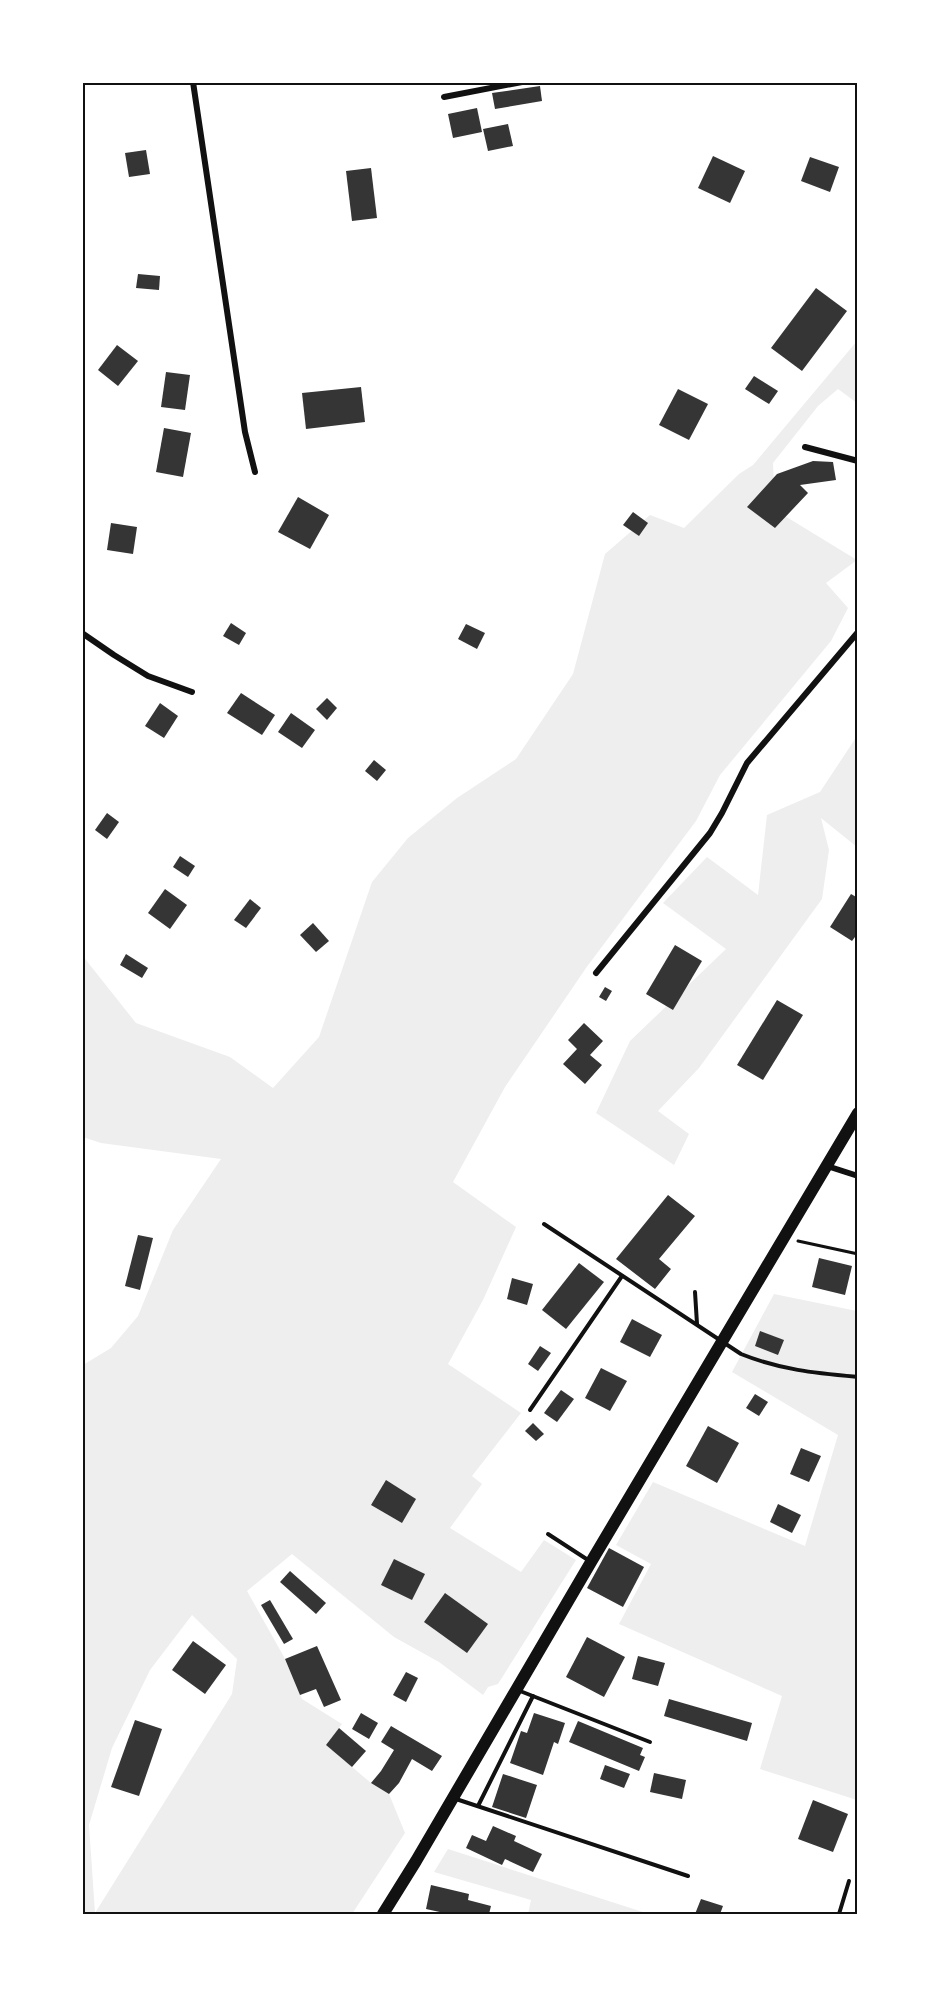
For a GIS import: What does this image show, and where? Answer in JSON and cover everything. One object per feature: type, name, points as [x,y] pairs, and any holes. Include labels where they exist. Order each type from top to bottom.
[{"type":"main road","points":[[383,1914],[858,1113]]},
{"type":"street","points":[[193,82],[245,432],[255,472]]},
{"type":"street","points":[[444,96],[522,82]]},
{"type":"street","points":[[805,447],[858,461]]},
{"type":"street","points":[[596,973],[710,833],[747,762],[858,632]]},
{"type":"street","points":[[82,633],[148,676],[192,692]]},
{"type":"street","points":[[826,1165],[858,1176]]},
{"type":"lane","points":[[544,1224],[741,1354],[770,1365],[858,1377]]},
{"type":"lane","points":[[530,1410],[622,1276]]},
{"type":"lane","points":[[695,1292],[697,1325]]},
{"type":"lane","points":[[548,1534],[591,1562]]},
{"type":"lane","points":[[516,1689],[650,1742]]},
{"type":"lane","points":[[478,1806],[533,1696]]},
{"type":"lane","points":[[453,1798],[688,1876]]},
{"type":"lane","points":[[839,1914],[849,1881]]},
{"type":"path","points":[[783,1238],[858,1254]]},
{"type":"shaded area","points":[[857,341],[857,403],[838,389],[818,406],[773,463],[775,510],[857,560],[826,583],[848,608],[831,641],[720,775],[696,821],[586,968],[505,1087],[453,1182],[516,1227],[483,1300],[448,1364],[521,1413],[472,1476],[482,1484],[450,1528],[521,1572],[544,1540],[576,1560],[498,1684],[488,1687],[483,1695],[439,1662],[394,1637],[292,1554],[247,1591],[284,1657],[302,1699],[342,1724],[326,1745],[371,1783],[389,1794],[405,1833],[352,1914],[83,1914],[83,1365],[111,1348],[138,1316],[173,1230],[221,1159],[101,1143],[83,1137],[82,955],[136,1023],[230,1057],[273,1088],[319,1037],[372,882],[408,838],[457,798],[516,759],[573,674],[605,554],[650,515],[684,528],[739,474],[753,465]],"holes":[[[192,1615],[237,1659],[232,1694],[95,1913],[89,1825],[112,1748],[150,1670]]]},
{"type":"shaded area","points":[[857,736],[857,847],[821,818],[829,850],[822,899],[699,1068],[658,1111],[689,1134],[674,1165],[596,1113],[630,1041],[726,949],[663,903],[707,857],[758,895],[767,815],[820,792]]},
{"type":"shaded area","points":[[774,1294],[857,1311],[857,1800],[760,1769],[782,1696],[619,1624],[651,1564],[616,1545],[653,1482],[805,1546],[838,1435],[732,1372]]},
{"type":"shaded area","points":[[448,1849],[649,1914],[528,1914],[531,1900],[434,1872]]},
{"type":"building","points":[[540,86],[542,101],[495,109],[492,93]]},
{"type":"building","points":[[477,108],[482,132],[453,138],[448,114]]},
{"type":"building","points":[[508,124],[513,146],[488,151],[483,129]]},
{"type":"building","points":[[146,150],[150,174],[129,177],[125,153]]},
{"type":"building","points":[[713,156],[745,171],[730,203],[698,188]]},
{"type":"building","points":[[810,157],[839,167],[830,192],[801,181]]},
{"type":"building","points":[[371,168],[377,218],[352,221],[346,171]]},
{"type":"building","points":[[138,274],[160,276],[159,290],[136,288]]},
{"type":"building","points":[[816,288],[847,311],[802,371],[771,348]]},
{"type":"building","points":[[117,345],[138,361],[118,386],[98,370]]},
{"type":"building","points":[[166,372],[190,375],[185,410],[161,407]]},
{"type":"building","points":[[754,376],[778,391],[769,404],[745,389]]},
{"type":"building","points":[[361,387],[365,422],[306,429],[302,393]]},
{"type":"building","points":[[678,389],[708,404],[689,440],[659,425]]},
{"type":"building","points":[[164,428],[191,433],[183,477],[156,472]]},
{"type":"building","points":[[813,461],[833,462],[836,480],[800,485],[808,493],[775,528],[747,507],[777,474]]},
{"type":"building","points":[[298,497],[329,515],[310,549],[278,532]]},
{"type":"building","points":[[633,512],[648,523],[639,536],[623,525]]},
{"type":"building","points":[[111,523],[137,527],[133,554],[107,550]]},
{"type":"building","points":[[231,623],[246,633],[239,645],[223,636]]},
{"type":"building","points":[[466,624],[485,633],[477,649],[458,639]]},
{"type":"building","points":[[241,693],[275,715],[262,735],[227,713]]},
{"type":"building","points":[[327,698],[337,708],[327,720],[316,709]]},
{"type":"building","points":[[160,703],[178,716],[164,738],[145,726]]},
{"type":"building","points":[[291,713],[315,730],[302,748],[278,732]]},
{"type":"building","points":[[374,760],[386,770],[377,781],[365,771]]},
{"type":"building","points":[[107,813],[119,822],[107,839],[95,830]]},
{"type":"building","points":[[180,856],[195,866],[188,877],[173,867]]},
{"type":"building","points":[[165,889],[187,905],[170,929],[148,913]]},
{"type":"building","points":[[851,894],[858,898],[858,933],[852,941],[830,927]]},
{"type":"building","points":[[250,899],[261,908],[246,928],[234,920]]},
{"type":"building","points":[[313,923],[329,941],[316,952],[300,935]]},
{"type":"building","points":[[675,945],[702,961],[673,1010],[646,994]]},
{"type":"building","points":[[126,954],[148,968],[142,978],[120,965]]},
{"type":"building","points":[[605,987],[612,991],[606,1001],[599,997]]},
{"type":"building","points":[[777,1000],[803,1015],[763,1080],[737,1065]]},
{"type":"building","points":[[584,1023],[603,1041],[590,1055],[602,1065],[585,1084],[563,1064],[577,1049],[568,1040]]},
{"type":"building","points":[[668,1195],[695,1216],[659,1259],[671,1269],[655,1289],[616,1259]]},
{"type":"building","points":[[138,1235],[153,1238],[140,1290],[125,1286]]},
{"type":"building","points":[[819,1258],[852,1266],[845,1295],[812,1287]]},
{"type":"building","points":[[579,1263],[604,1282],[566,1329],[542,1310]]},
{"type":"building","points":[[512,1278],[533,1284],[527,1305],[507,1299]]},
{"type":"building","points":[[632,1319],[662,1335],[650,1357],[620,1342]]},
{"type":"building","points":[[760,1331],[784,1340],[778,1355],[755,1346]]},
{"type":"building","points":[[540,1346],[551,1353],[538,1371],[528,1364]]},
{"type":"building","points":[[601,1368],[627,1381],[610,1411],[585,1398]]},
{"type":"building","points":[[561,1390],[574,1399],[557,1422],[544,1413]]},
{"type":"building","points":[[755,1394],[768,1402],[759,1416],[746,1408]]},
{"type":"building","points":[[533,1423],[544,1434],[536,1441],[525,1431]]},
{"type":"building","points":[[708,1426],[739,1443],[717,1483],[686,1466]]},
{"type":"building","points":[[801,1448],[821,1456],[809,1482],[790,1474]]},
{"type":"building","points":[[386,1480],[416,1499],[402,1523],[371,1505]]},
{"type":"building","points":[[778,1504],[801,1515],[792,1533],[770,1522]]},
{"type":"building","points":[[609,1548],[644,1567],[623,1607],[587,1588]]},
{"type":"building","points":[[394,1559],[425,1574],[412,1600],[381,1585]]},
{"type":"building","points":[[290,1571],[326,1603],[316,1614],[280,1582]]},
{"type":"building","points":[[445,1593],[488,1624],[467,1653],[424,1622]]},
{"type":"building","points":[[270,1600],[293,1639],[284,1644],[261,1605]]},
{"type":"building","points":[[587,1637],[625,1657],[604,1697],[566,1677]]},
{"type":"building","points":[[193,1641],[226,1665],[205,1694],[172,1670]]},
{"type":"building","points":[[317,1646],[341,1700],[324,1707],[316,1689],[300,1695],[285,1659]]},
{"type":"building","points":[[638,1656],[665,1663],[658,1686],[632,1679]]},
{"type":"building","points":[[406,1672],[418,1678],[406,1702],[393,1695]]},
{"type":"building","points":[[669,1699],[752,1723],[747,1741],[664,1716]]},
{"type":"building","points":[[361,1713],[378,1723],[369,1739],[352,1729]]},
{"type":"building","points":[[534,1713],[565,1723],[558,1744],[554,1742],[543,1775],[510,1763],[521,1731],[527,1733]]},
{"type":"building","points":[[135,1720],[162,1729],[139,1796],[111,1787]]},
{"type":"building","points":[[578,1721],[643,1748],[640,1755],[645,1757],[639,1771],[569,1742]]},
{"type":"building","points":[[391,1726],[442,1756],[432,1771],[412,1759],[399,1783],[389,1794],[371,1783],[394,1750],[381,1742]]},
{"type":"building","points":[[339,1728],[366,1751],[352,1767],[326,1745]]},
{"type":"building","points":[[605,1765],[630,1774],[624,1788],[600,1779]]},
{"type":"building","points":[[654,1773],[686,1780],[682,1799],[650,1792]]},
{"type":"building","points":[[503,1774],[537,1785],[526,1818],[492,1807]]},
{"type":"building","points":[[813,1800],[848,1814],[833,1852],[798,1839]]},
{"type":"building","points":[[493,1826],[516,1836],[514,1841],[542,1854],[533,1872],[505,1859],[502,1865],[466,1848],[472,1835],[486,1841]]},
{"type":"building","points":[[431,1885],[469,1894],[468,1900],[491,1906],[489,1914],[449,1914],[426,1909]]},
{"type":"building","points":[[701,1899],[723,1906],[720,1914],[695,1914]]}]
